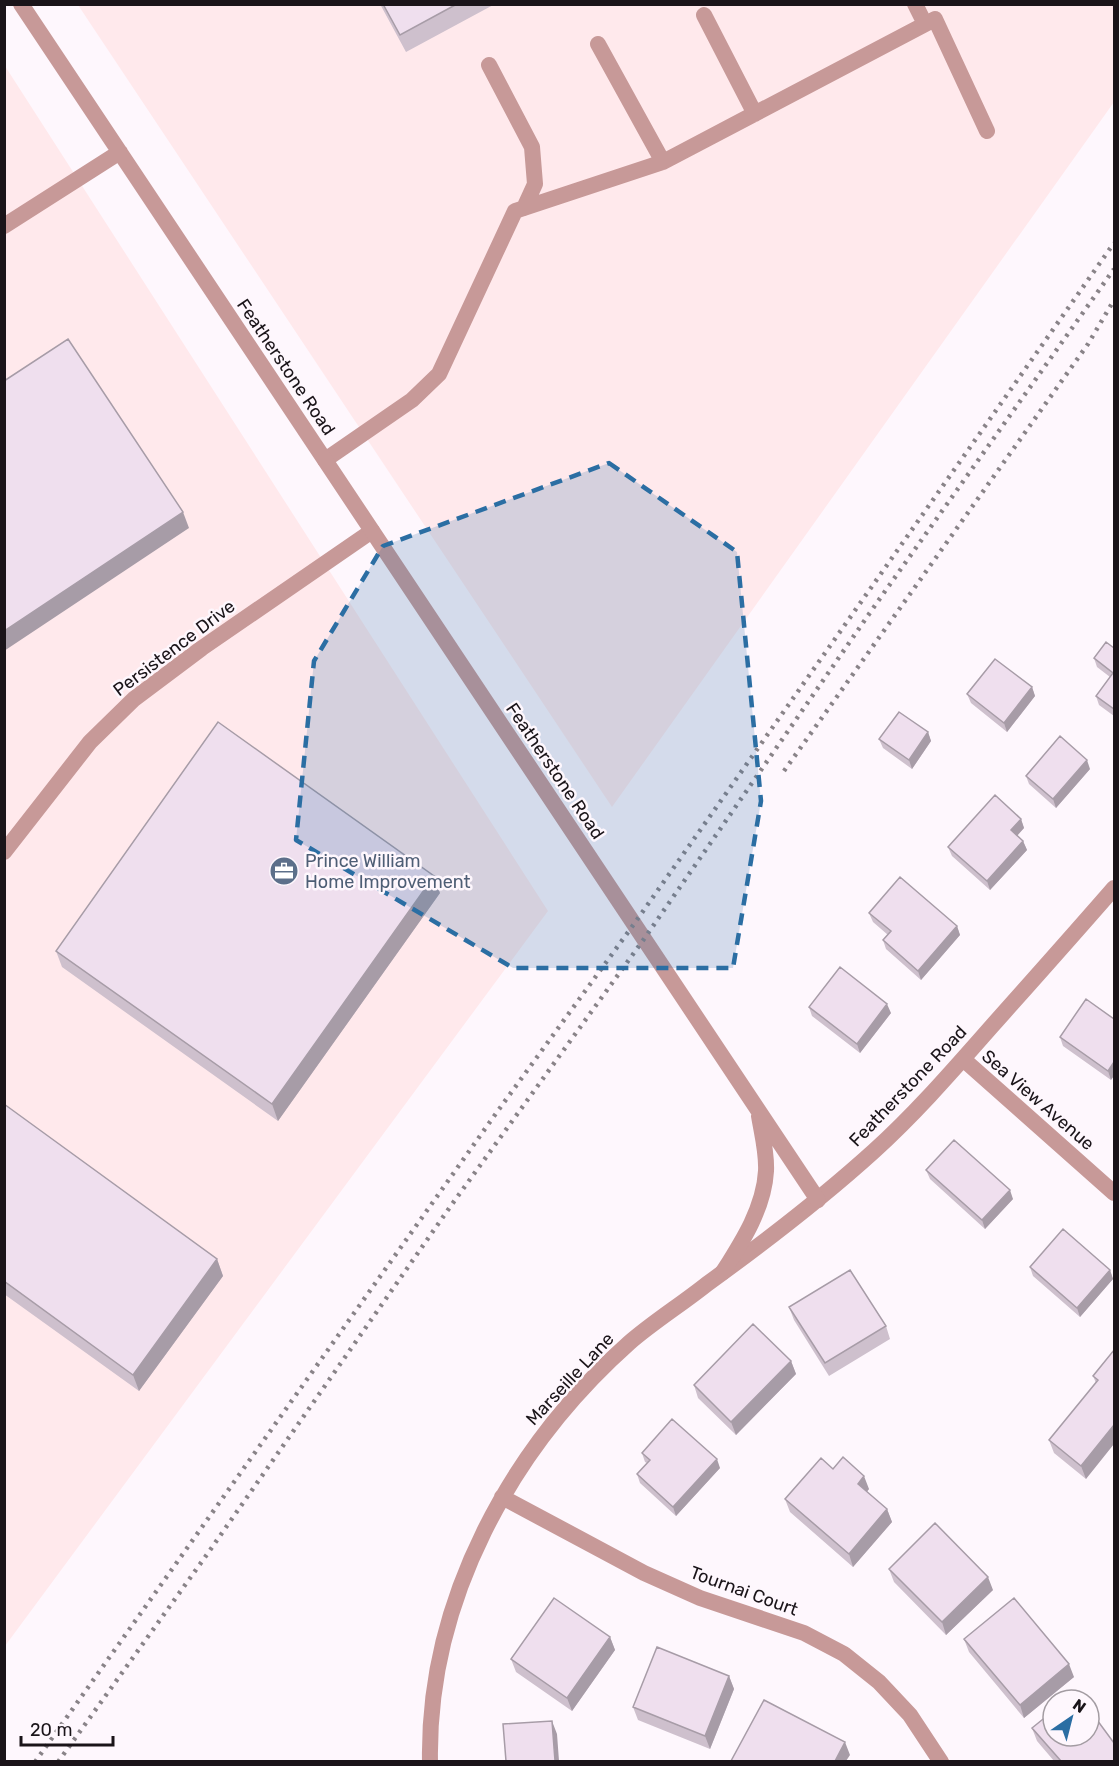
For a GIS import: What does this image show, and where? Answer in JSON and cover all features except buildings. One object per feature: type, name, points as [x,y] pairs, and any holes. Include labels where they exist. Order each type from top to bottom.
[{"type":"street","name":"Featherstone Road","points":[[21,4],[818,1200],[899,1128],[1114,888]]},
{"type":"street","points":[[915,4],[925,24]]},
{"type":"street","points":[[704,15],[755,114]]},
{"type":"street","points":[[325,460],[412,400],[439,374],[515,211],[663,162],[935,19],[987,131]]},
{"type":"street","points":[[598,44],[663,162]]},
{"type":"street","points":[[489,65],[532,147],[535,184],[524,208]]},
{"type":"street","points":[[4,226],[120,152]]},
{"type":"street","name":"Persistence Drive","points":[[4,852],[90,742],[134,699],[202,648],[372,531]]},
{"type":"street","name":"Sea View Avenue","points":[[963,1059],[1114,1193]]},
{"type":"street","points":[[723,1272],[753,1221],[765,1184],[765,1154],[757,1109]]},
{"type":"street","name":"Marseille Lane","points":[[430,1761],[429,1741],[435,1682],[447,1625],[466,1569],[502,1497],[542,1437],[584,1387],[631,1341],[818,1200]]},
{"type":"street","name":"Tournai Court","points":[[502,1497],[644,1573],[700,1598],[804,1633],[844,1654],[879,1682],[902,1707],[941,1761]]},
{"type":"highlighted area","points":[[609,463],[737,552],[761,801],[733,968],[513,968],[296,840],[314,661],[383,546]]},
{"type":"shaded area","points":[[78,5],[1114,5],[1114,102],[612,807]]},
{"type":"shaded area","points":[[5,66],[548,911],[5,1646]]},
{"type":"railway","points":[[35,1762],[497,1112],[634,924],[1114,243]]},
{"type":"railway","points":[[58,1762],[208,1553],[450,1207],[644,939],[876,604],[1114,269]]},
{"type":"railway","points":[[784,771],[1088,344],[1114,300]]},
{"type":"place","name":"Prince William Home Improvement","points":[[284,871]]}]
